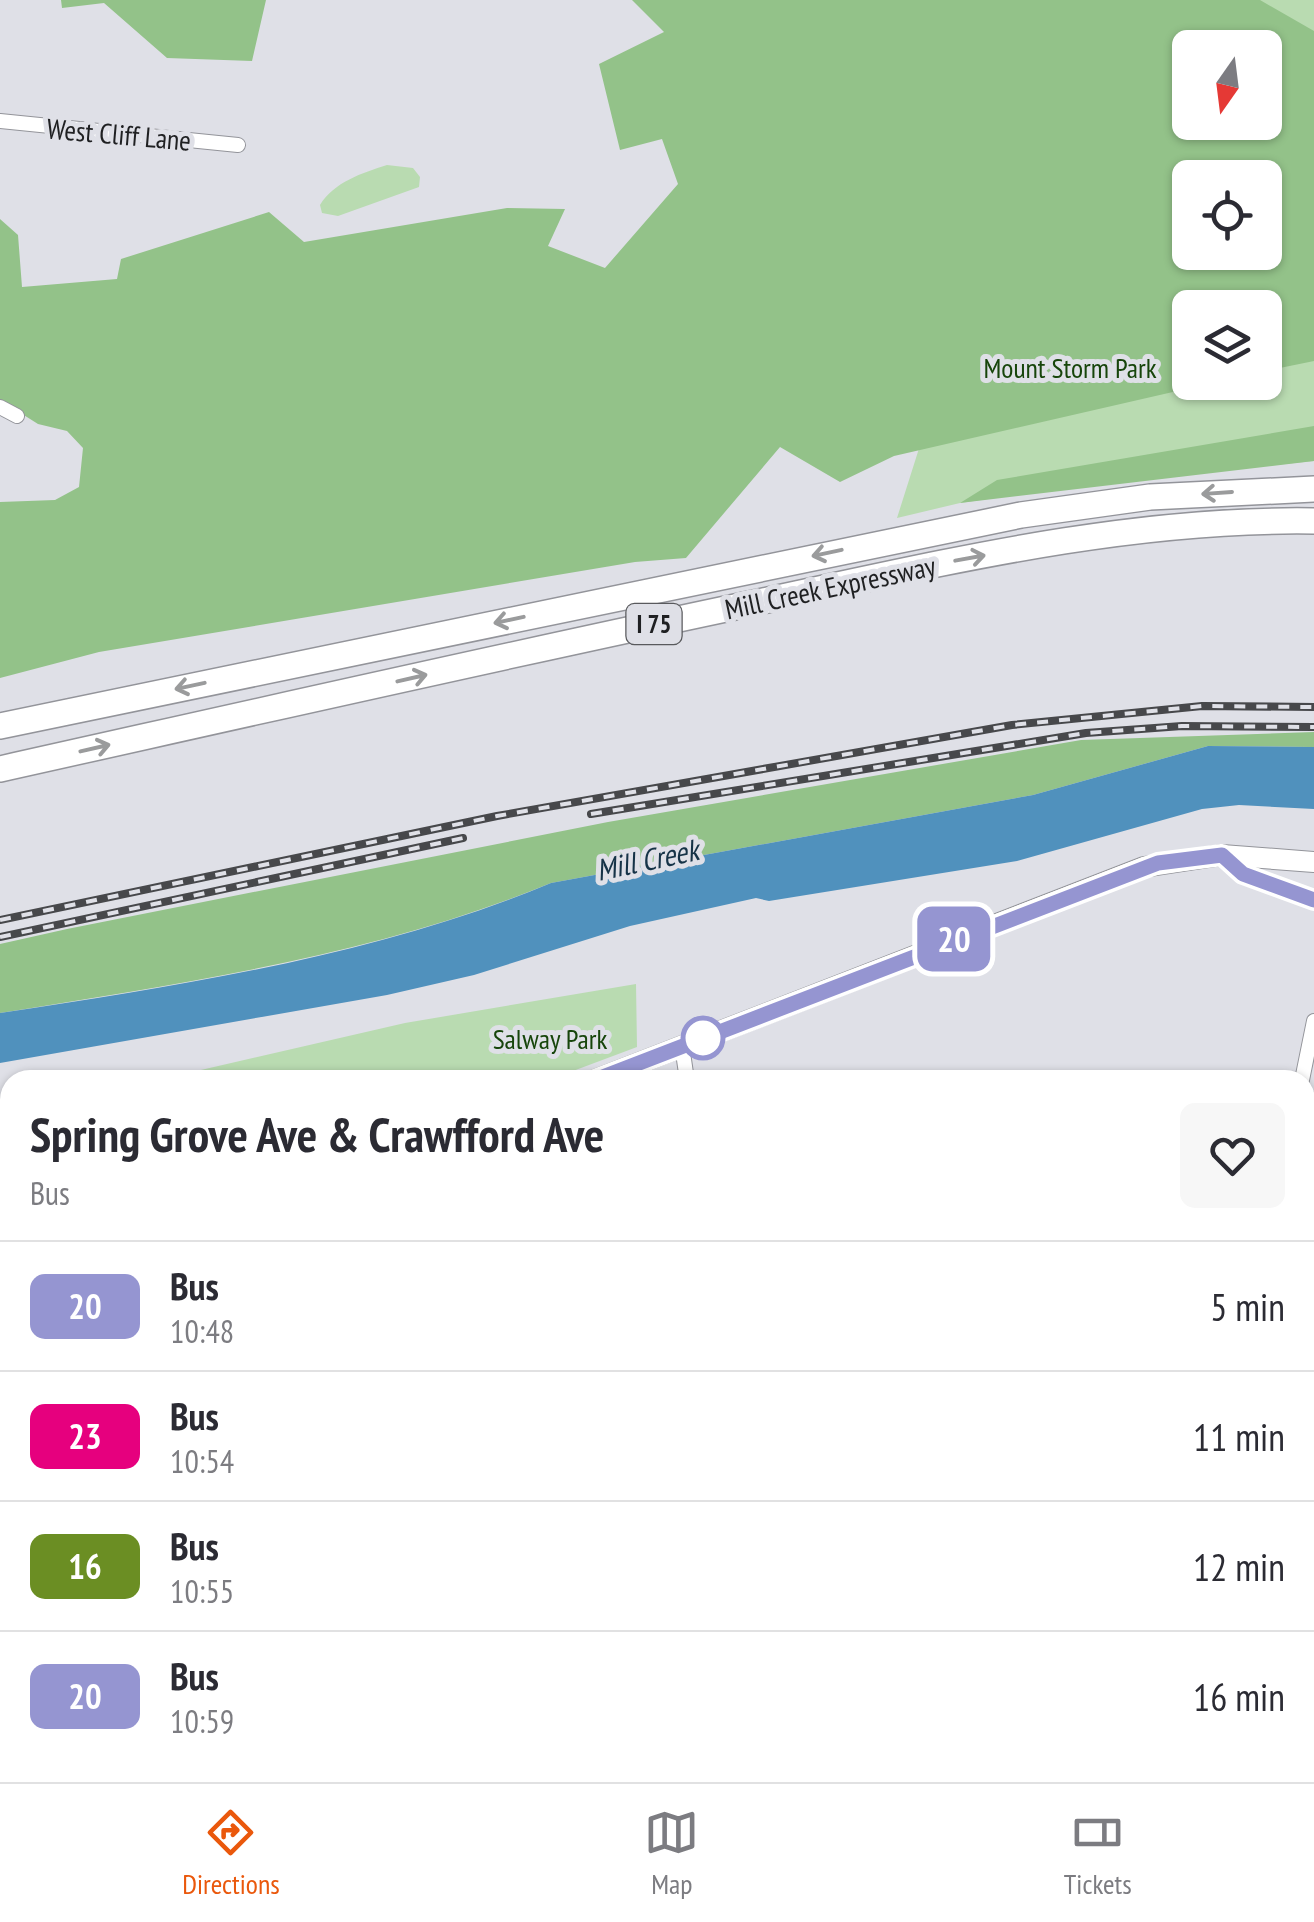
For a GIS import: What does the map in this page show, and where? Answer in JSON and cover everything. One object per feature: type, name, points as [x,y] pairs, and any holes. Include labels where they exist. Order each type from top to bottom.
[{"type":"highway","name":"Mill Creek Expressway","points":[[0,726],[1021,515],[1150,497],[1314,489]]},
{"type":"highway","name":"Mill Creek Expressway","points":[[0,769],[950,561],[1119,532],[1256,520],[1314,522]]},
{"type":"main road","points":[[620,1070],[1144,867],[1222,855],[1314,862]]},
{"type":"street","name":"West Cliff Lane","points":[[0,122],[238,145]]},
{"type":"street","points":[[0,407],[17,416]]},
{"type":"street","points":[[1222,855],[1243,874],[1314,900]]},
{"type":"street","points":[[1304,1070],[1314,1021]]},
{"type":"street","points":[[682,1046],[686,1070]]},
{"type":"green space","points":[[61,0],[266,0],[252,61],[167,58],[104,3],[62,8]]},
{"type":"green space","points":[[632,0],[1260,0],[1314,31],[1314,361],[1282,368],[1282,290],[1172,290],[1172,392],[894,456],[840,482],[780,447],[686,558],[635,562],[99,652],[0,678],[0,502],[55,500],[79,487],[83,448],[67,431],[38,424],[0,400],[0,219],[18,235],[22,287],[117,279],[121,259],[269,212],[304,242],[507,208],[565,209],[548,246],[605,268],[678,184],[662,139],[620,150],[599,64],[664,32]]},
{"type":"green space","name":"Mount Storm Park","points":[[1061,0],[1314,0],[1314,461],[1100,483],[960,503],[897,518]]},
{"type":"green space","points":[[387,165],[413,168],[420,177],[419,187],[338,216],[322,213],[320,205],[341,184]]},
{"type":"green space","points":[[1314,426],[1314,461],[960,503],[997,480]]},
{"type":"green space","points":[[1314,732],[1314,747],[1208,746],[1033,795],[551,883],[418,929],[280,964],[0,1013],[0,944],[67,929],[608,822],[1081,740]]},
{"type":"green space","name":"Salway Park","points":[[636,984],[637,1047],[576,1070],[201,1070],[405,1023]]},
{"type":"water","points":[[1208,746],[1314,747],[1314,809],[1239,805],[1202,809],[1017,861],[769,901],[756,898],[630,926],[474,975],[387,995],[0,1063],[0,1013],[280,964],[418,930],[551,883],[1033,795]]},
{"type":"railway","points":[[0,920],[497,816],[1012,725],[1202,706],[1314,707]]},
{"type":"railway","points":[[591,814],[1086,733],[1182,726],[1314,727]]},
{"type":"railway","points":[[0,937],[463,838]]},
{"type":"bus line","name":"20","points":[[621,1070],[1158,863],[1222,855],[1243,874],[1314,900]]},
{"type":"water label","name":"Mill Creek","points":[[647,859]]}]
